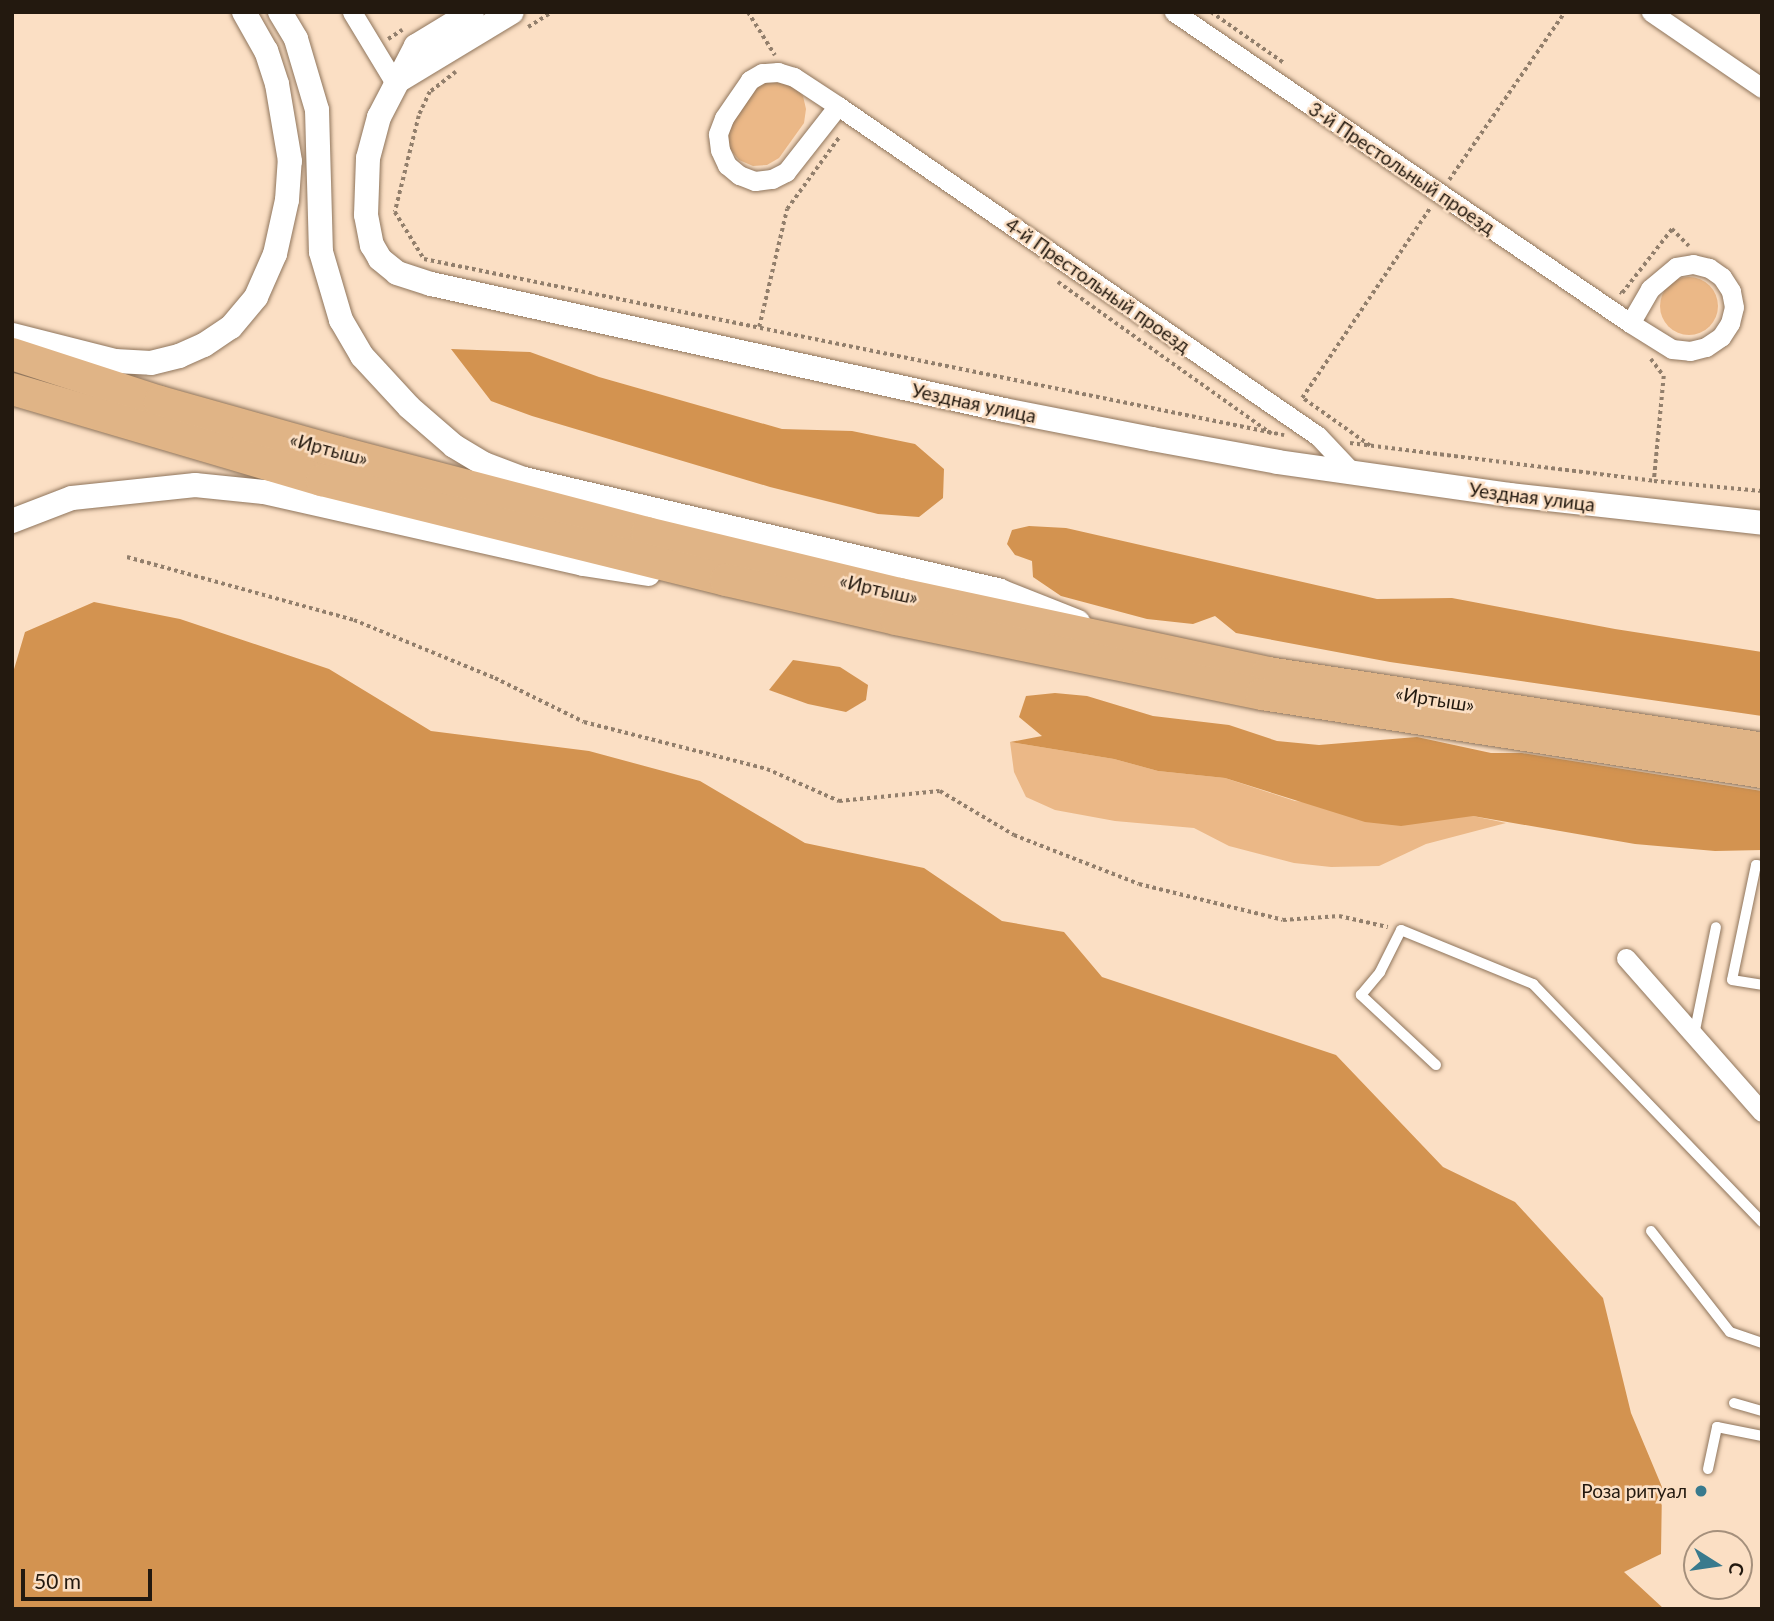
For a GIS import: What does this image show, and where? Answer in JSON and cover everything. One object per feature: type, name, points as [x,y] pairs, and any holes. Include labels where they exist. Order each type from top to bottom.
[{"type":"highway","name":"«Иртыш»","points":[[12,354],[160,402],[647,533],[900,594],[1296,677],[1762,749]]},
{"type":"highway","name":"«Иртыш»","points":[[12,389],[322,480],[726,580],[1262,694],[1762,772]]},
{"type":"street","points":[[12,335],[115,361],[151,363],[179,356],[204,345],[231,327],[256,297],[275,254],[287,200],[290,161],[277,83],[266,51],[244,12]]},
{"type":"street","points":[[280,12],[296,39],[317,110],[321,252],[341,320],[362,356],[409,407],[454,446],[484,464],[536,482],[1000,591],[1130,644]]},
{"type":"street","points":[[352,12],[395,83],[514,23]]},
{"type":"street","name":"Уездная улица","points":[[472,12],[416,47],[379,117],[368,158],[366,215],[372,245],[380,259],[397,273],[431,284],[1004,410],[1278,462],[1510,495],[1762,523]]},
{"type":"street","name":"3-й Престольный проезд","points":[[1174,12],[1672,349],[1689,351],[1706,347],[1721,337],[1730,323],[1734,307],[1731,291],[1722,277],[1709,268],[1693,264]]},
{"type":"street","points":[[1651,12],[1762,88]]},
{"type":"street","points":[[779,72],[762,73],[750,80],[723,118],[718,134],[720,150],[727,165],[739,176],[755,181],[772,179],[786,172],[838,106]]},
{"type":"street","name":"4-й Престольный проезд","points":[[779,72],[794,77],[838,106],[1318,436],[1351,471]]},
{"type":"street","points":[[1630,323],[1650,289],[1663,276],[1676,267],[1693,264]]},
{"type":"street","points":[[12,522],[72,498],[195,485],[264,492],[583,564],[657,575],[726,580]]},
{"type":"street","points":[[1626,958],[1762,1112]]},
{"type":"lane","points":[[1762,866],[1756,865],[1732,980],[1762,985]]},
{"type":"lane","points":[[1694,1035],[1716,927]]},
{"type":"lane","points":[[1436,1065],[1361,995],[1380,972],[1401,930],[1533,984],[1762,1222]]},
{"type":"lane","points":[[1651,1231],[1730,1332],[1762,1343]]},
{"type":"lane","points":[[1734,1404],[1762,1411]]},
{"type":"lane","points":[[1708,1469],[1717,1427],[1762,1436]]},
{"type":"path","points":[[514,23],[552,12]]},
{"type":"path","points":[[748,12],[775,55],[779,72]]},
{"type":"path","points":[[1211,12],[1291,68]]},
{"type":"path","points":[[460,69],[430,93],[419,116],[395,212],[424,259],[1273,435],[1318,436],[1372,447],[1654,481],[1762,491]]},
{"type":"path","points":[[759,327],[787,209],[844,130]]},
{"type":"path","points":[[1440,170],[1451,178]]},
{"type":"path","points":[[1429,210],[1441,217]]},
{"type":"path","points":[[1611,286],[1622,293],[1672,229],[1690,247],[1693,264]]},
{"type":"path","points":[[1047,274],[1273,435]]},
{"type":"path","points":[[1642,353],[1653,361],[1664,376],[1654,481]]},
{"type":"path","points":[[1302,398],[1372,447]]},
{"type":"path","points":[[127,557],[354,620],[495,678],[584,722],[767,769],[839,801],[940,791],[1014,835],[1139,884],[1283,920],[1339,916],[1401,930]]},
{"type":"shaded area","points":[[766,80],[794,84],[803,96],[806,109],[804,123],[779,158],[767,165],[753,166],[739,160],[729,148],[726,135],[729,121],[752,88]]},
{"type":"shaded area","points":[[1683,277],[1695,277],[1710,285],[1718,300],[1718,312],[1710,327],[1695,335],[1683,335],[1668,327],[1660,312],[1660,300],[1668,285]]},
{"type":"shaded area","points":[[451,349],[530,352],[599,377],[782,429],[852,431],[915,444],[944,469],[943,498],[919,517],[878,514],[770,487],[532,416],[491,401]]},
{"type":"shaded area","points":[[1029,526],[1066,528],[1377,599],[1452,598],[1615,629],[1762,652],[1762,716],[1390,662],[1236,633],[1215,616],[1193,624],[1147,619],[1061,596],[1033,577],[1032,561],[1015,555],[1007,544],[1012,530]]},
{"type":"shaded area","points":[[94,602],[180,619],[329,669],[431,731],[589,751],[700,781],[805,843],[924,868],[1002,921],[1064,932],[1102,977],[1336,1055],[1443,1167],[1515,1202],[1603,1298],[1631,1413],[1662,1487],[1661,1554],[1624,1572],[1664,1609],[12,1609],[12,676],[25,632]]},
{"type":"shaded area","points":[[793,660],[840,667],[868,685],[866,700],[846,712],[808,704],[769,690]]},
{"type":"shaded area","points":[[1055,693],[1087,696],[1153,716],[1229,725],[1277,741],[1319,745],[1417,737],[1491,753],[1522,753],[1762,791],[1762,850],[1715,851],[1635,844],[1473,816],[1401,826],[1365,822],[1225,778],[1158,771],[1114,759],[1010,742],[1042,736],[1019,717],[1026,696]]},
{"type":"shaded area","points":[[1010,742],[1114,759],[1158,771],[1225,778],[1295,801],[1473,816],[1506,823],[1426,844],[1379,866],[1331,867],[1294,863],[1229,846],[1194,828],[1115,821],[1055,810],[1026,797],[1014,772]]},
{"type":"place","name":"Роза ритуал","points":[[1701,1491]]}]
